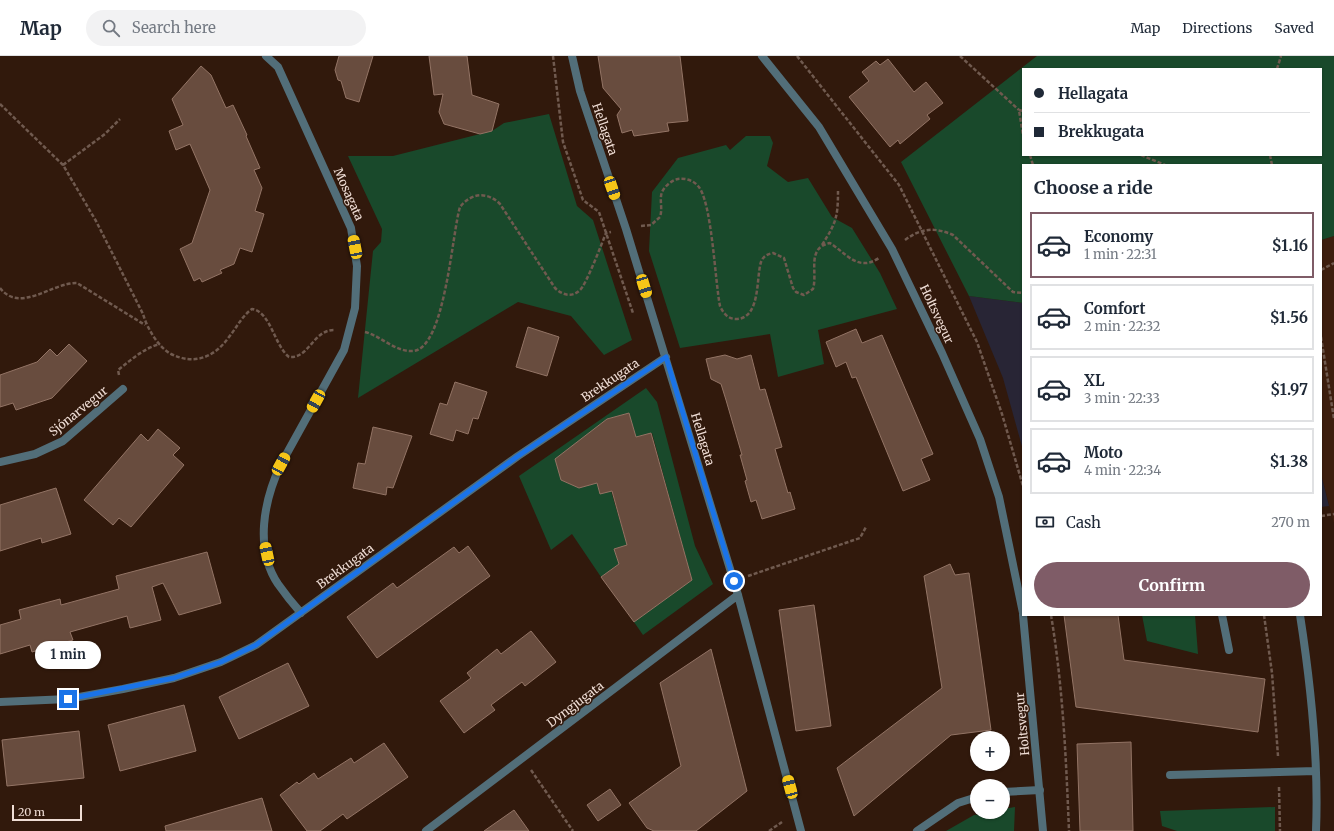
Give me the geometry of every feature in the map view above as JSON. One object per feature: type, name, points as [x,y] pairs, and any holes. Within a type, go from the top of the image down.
[{"type":"street","name":"Mosagata","points":[[266,56],[278,67],[351,228],[357,266],[357,286],[350,329],[344,350],[272,483],[266,503],[264,524],[265,544],[270,564],[278,583],[301,613]]},
{"type":"street","name":"Hellagata","points":[[572,56],[580,91],[626,229],[734,581],[801,831]]},
{"type":"street","name":"Holtsvegur","points":[[762,56],[819,127],[892,249],[942,353],[980,439],[999,497],[1022,609]]},
{"type":"street","name":"Brekkugata","points":[[0,702],[68,699],[174,678],[221,662],[256,645],[518,456],[666,357]]},
{"type":"street","name":"Sjónarvegur","points":[[0,462],[35,454],[63,441],[123,389]]},
{"type":"street","name":"Dyngjugata","points":[[426,831],[738,595]]},
{"type":"street","name":"Holtsvegur","points":[[1023,616],[1043,831]]},
{"type":"street","points":[[1222,616],[1229,650]]},
{"type":"street","points":[[1300,616],[1312,711],[1316,771],[1316,831]]},
{"type":"street","points":[[1170,775],[1316,771]]},
{"type":"street","points":[[1010,792],[1040,790]]},
{"type":"street","points":[[917,831],[958,803],[970,799]]},
{"type":"path","points":[[553,56],[564,142],[583,200],[599,212],[634,315]]},
{"type":"path","points":[[797,56],[899,185],[977,342],[1002,414],[1022,483]]},
{"type":"path","points":[[960,56],[1019,110],[1022,111]]},
{"type":"path","points":[[1277,68],[1280,56]]},
{"type":"path","points":[[0,104],[63,165],[96,221],[143,314],[146,325],[168,352],[190,361],[214,353],[228,339],[246,314],[252,309],[258,310],[266,318],[279,347],[289,357],[296,358],[301,355],[320,334],[330,330],[350,329],[369,333],[405,351],[415,351],[424,345],[432,334],[439,315],[460,207],[472,197],[488,195],[500,204],[555,288],[565,294],[576,293],[583,286],[606,233]]},
{"type":"path","points":[[1019,110],[1022,129]]},
{"type":"path","points":[[63,165],[105,134],[120,120]]},
{"type":"path","points":[[1143,156],[1163,164]]},
{"type":"path","points":[[606,233],[651,225],[657,221],[662,211],[661,198],[666,186],[678,179],[692,181],[702,192],[710,226],[720,306],[723,313],[729,317],[736,319],[743,318],[749,314],[755,299],[761,262],[764,258],[773,253],[784,258],[793,288],[796,292],[804,295],[813,289],[816,252],[834,226],[838,215],[838,190],[848,175]]},
{"type":"path","points":[[822,245],[830,243],[853,261],[862,263],[877,260],[913,234],[922,230],[943,230],[953,235],[1013,292],[1022,293]]},
{"type":"path","points":[[1322,269],[1334,263]]},
{"type":"path","points":[[0,288],[5,295],[14,298],[37,296],[68,282],[77,283],[146,325]]},
{"type":"path","points":[[1322,343],[1334,419]]},
{"type":"path","points":[[123,389],[118,370],[150,347],[160,344]]},
{"type":"path","points":[[1322,516],[1334,514]]},
{"type":"path","points":[[734,581],[860,538],[866,527]]},
{"type":"path","points":[[1051,616],[1059,664],[1064,721],[1069,831]]},
{"type":"path","points":[[1264,616],[1272,673],[1279,772],[1280,831]]},
{"type":"path","points":[[523,758],[573,831]]},
{"type":"path","points":[[769,831],[784,820],[786,826]]},
{"type":"shaded area","points":[[1334,236],[1334,523],[1322,478],[1322,240]]},
{"type":"shaded area","points":[[969,296],[1022,303],[1022,446],[1003,378]]},
{"type":"shaded area","points":[[1322,478],[1329,506],[1322,507]]},
{"type":"green space","points":[[1037,56],[1334,56],[1334,236],[1322,240],[1322,164],[1022,164],[1022,303],[969,296],[901,162]]},
{"type":"green space","points":[[549,114],[577,206],[593,220],[632,340],[604,355],[571,316],[518,302],[358,398],[373,251],[381,242],[382,229],[348,156],[393,156],[492,131],[504,123]]},
{"type":"green space","points":[[746,136],[770,136],[773,143],[767,166],[788,182],[808,178],[832,217],[852,228],[880,273],[897,309],[818,330],[824,364],[778,377],[770,334],[680,348],[649,251],[652,192],[678,158],[726,145],[730,150]]},
{"type":"green space","points":[[646,388],[657,402],[695,546],[713,584],[643,635],[634,622],[692,580],[652,433],[636,437],[629,413],[607,419],[561,480],[579,488],[597,483],[600,494],[611,491],[627,545],[614,549],[619,564],[601,577],[572,534],[551,550],[519,476]]},
{"type":"green space","points":[[1142,616],[1195,616],[1198,654],[1147,641]]},
{"type":"green space","points":[[1015,807],[1014,831],[946,831],[970,817],[970,819],[1010,819],[1010,808]]},
{"type":"green space","points":[[1275,807],[1275,831],[1177,831],[1162,826],[1160,811]]},
{"type":"building","points":[[339,56],[373,56],[359,102],[346,98],[341,81],[338,80],[335,70]]},
{"type":"building","points":[[429,56],[467,56],[472,95],[499,104],[492,131],[480,134],[444,124],[439,112],[443,94],[434,95]]},
{"type":"building","points":[[598,56],[680,56],[688,121],[667,123],[669,131],[634,136],[632,130],[622,133],[617,115],[621,109],[603,88]]},
{"type":"building","points":[[888,59],[914,92],[926,82],[943,103],[927,115],[930,119],[900,144],[898,140],[890,147],[849,97],[869,81],[862,72],[876,61],[880,65]]},
{"type":"building","points":[[201,66],[211,75],[226,108],[233,105],[247,135],[246,136],[260,168],[254,170],[262,188],[255,211],[264,214],[252,252],[240,248],[234,264],[220,270],[222,273],[202,282],[200,278],[194,281],[180,249],[192,243],[210,190],[190,144],[176,150],[169,131],[183,125],[172,99]]},
{"type":"building","points":[[528,327],[559,337],[547,376],[516,367]]},
{"type":"building","points":[[856,329],[862,343],[882,335],[933,454],[921,459],[930,480],[903,491],[856,377],[852,378],[846,362],[836,367],[826,342]]},
{"type":"building","points":[[69,344],[87,361],[52,398],[16,410],[13,403],[0,407],[0,375],[37,362],[50,349],[57,356]]},
{"type":"building","points":[[725,355],[737,359],[751,355],[760,390],[765,389],[782,447],[775,449],[788,493],[790,492],[795,509],[762,519],[756,500],[751,502],[740,455],[742,455],[721,384],[711,379],[706,359]]},
{"type":"building","points":[[455,382],[487,392],[478,419],[473,418],[468,434],[456,430],[453,441],[430,434],[440,403],[447,405]]},
{"type":"building","points":[[629,413],[636,437],[651,433],[692,580],[634,622],[601,577],[619,564],[614,549],[627,545],[612,491],[600,494],[597,483],[579,488],[561,480],[555,459],[607,419]]},
{"type":"building","points":[[373,427],[412,436],[393,488],[387,487],[386,495],[353,488],[358,463],[365,464]]},
{"type":"building","points":[[158,429],[180,448],[173,455],[184,465],[131,527],[119,518],[113,525],[84,500],[141,434],[148,441]]},
{"type":"building","points":[[56,488],[71,534],[42,543],[41,538],[0,551],[0,505]]},
{"type":"building","points":[[468,546],[490,576],[377,658],[347,617],[393,583],[397,588],[454,547],[459,553]]},
{"type":"building","points":[[207,552],[221,603],[179,615],[163,583],[152,587],[161,620],[130,628],[127,616],[70,632],[73,640],[32,652],[30,645],[0,654],[0,625],[21,619],[19,610],[60,599],[61,605],[119,589],[116,576]]},
{"type":"building","points":[[950,564],[955,575],[969,573],[991,730],[970,731],[970,733],[951,735],[854,816],[837,768],[942,688],[924,576]]},
{"type":"building","points":[[814,605],[831,726],[796,731],[779,610]]},
{"type":"building","points":[[1064,616],[1118,616],[1124,660],[1265,679],[1258,732],[1076,707]]},
{"type":"building","points":[[531,631],[556,662],[525,686],[522,682],[491,705],[495,710],[464,733],[440,701],[471,678],[467,673],[497,649],[501,654]]},
{"type":"building","points":[[711,649],[747,791],[696,831],[654,831],[647,828],[629,803],[681,766],[660,683]]},
{"type":"building","points":[[288,663],[309,706],[239,739],[219,697]]},
{"type":"building","points":[[184,705],[196,751],[120,771],[108,725]]},
{"type":"building","points":[[79,731],[84,778],[7,786],[2,740]]},
{"type":"building","points":[[1131,742],[1133,831],[1080,831],[1077,744]]},
{"type":"building","points":[[384,743],[408,777],[347,819],[343,814],[320,831],[307,831],[280,795],[297,782],[299,784],[314,773],[318,779],[351,758],[354,763]]},
{"type":"building","points":[[610,789],[621,805],[598,821],[587,805]]},
{"type":"building","points":[[262,798],[272,831],[166,831],[165,826]]},
{"type":"building","points":[[514,810],[529,831],[484,831]]},
{"type":"route","points":[[68,699],[174,678],[221,662],[256,645],[518,456],[666,357],[734,581]]}]
